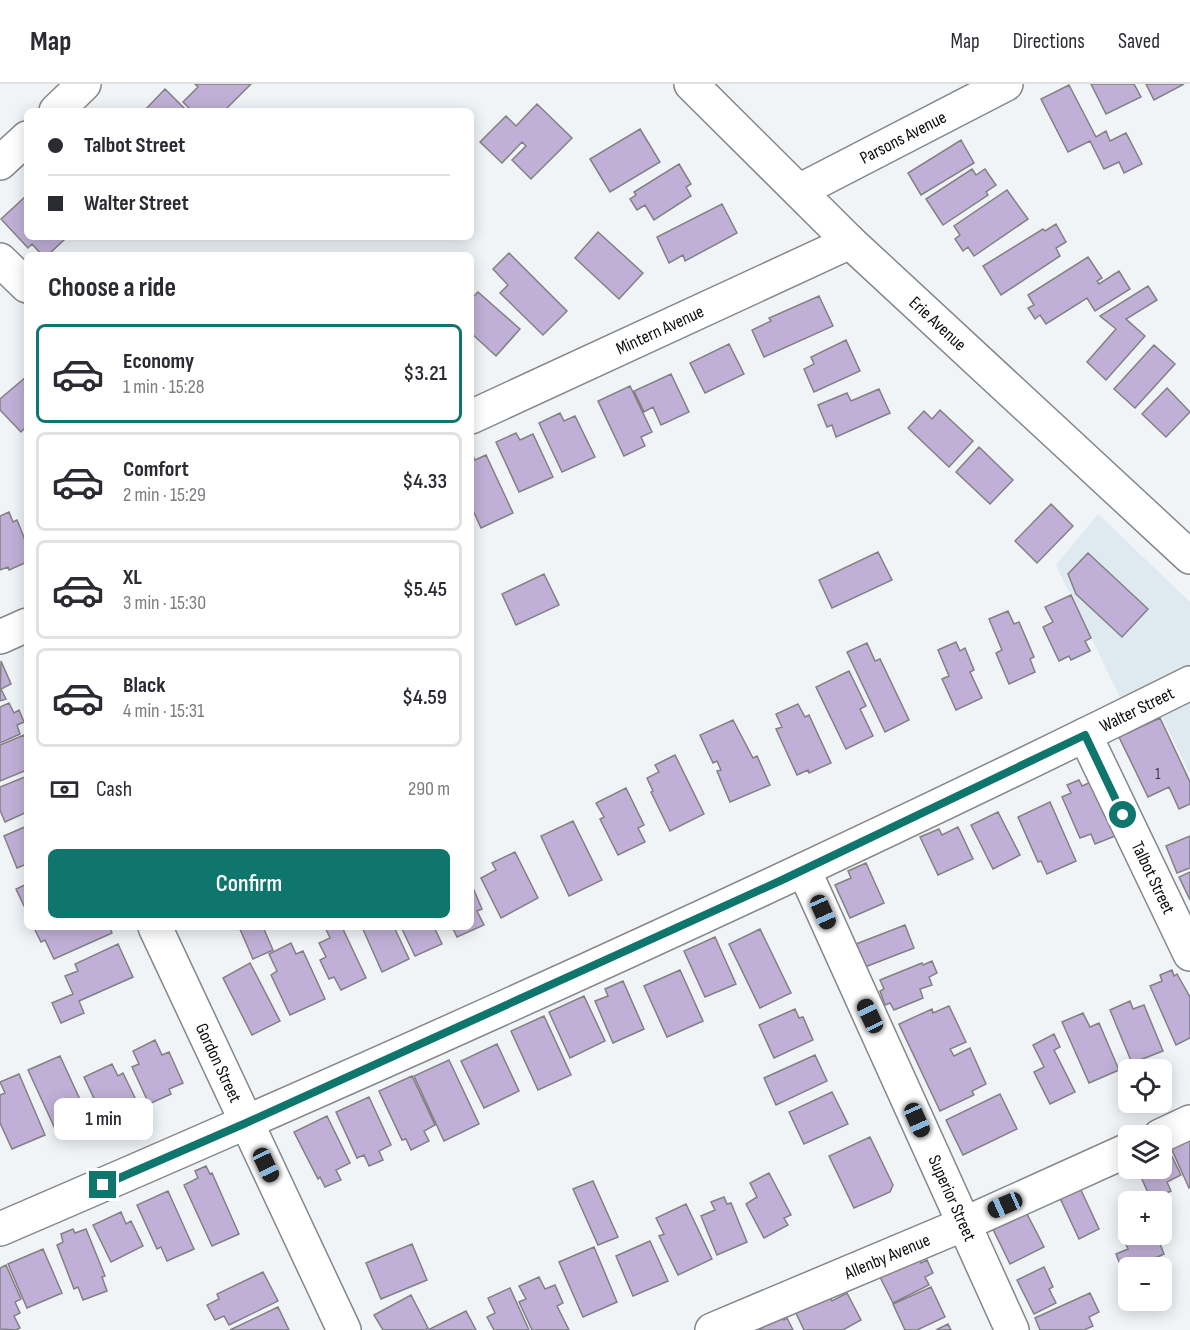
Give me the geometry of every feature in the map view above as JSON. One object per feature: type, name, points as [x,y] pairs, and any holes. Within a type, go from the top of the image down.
[{"type":"street","points":[[59,108],[84,84]]},
{"type":"street","name":"Erie Avenue","points":[[691,84],[850,242],[1190,557]]},
{"type":"street","name":"Parsons Avenue","points":[[800,191],[1006,84]]},
{"type":"street","points":[[0,163],[24,141]]},
{"type":"street","name":"Mintern Avenue","points":[[474,416],[850,242]]},
{"type":"street","points":[[0,260],[24,283]]},
{"type":"street","name":"Walter Street","points":[[0,1228],[246,1123],[804,870],[1190,683]]},
{"type":"street","name":"Talbot Street","points":[[1085,735],[1190,954]]},
{"type":"street","name":"Superior Street","points":[[804,870],[1012,1330]]},
{"type":"street","name":"Gordon Street","points":[[156,930],[344,1330]]},
{"type":"street","points":[[1172,1130],[1190,1122]]},
{"type":"street","name":"Allenby Avenue","points":[[712,1330],[964,1224],[1118,1155]]},
{"type":"shaded area","points":[[1098,514],[1190,602],[1190,774],[1161,715],[1134,726],[1056,565]]},
{"type":"building","points":[[195,84],[251,84],[227,108],[189,108],[183,102],[198,87]]},
{"type":"building","points":[[1091,84],[1134,84],[1141,97],[1106,114]]},
{"type":"building","points":[[1146,84],[1184,84],[1154,100]]},
{"type":"building","points":[[1069,85],[1096,137],[1106,131],[1110,141],[1126,133],[1142,164],[1124,173],[1119,162],[1104,169],[1090,141],[1068,152],[1041,99]]},
{"type":"building","points":[[165,89],[184,108],[147,108]]},
{"type":"building","points":[[537,104],[572,138],[531,179],[512,160],[526,146],[522,142],[502,163],[480,142],[506,116],[516,126]]},
{"type":"building","points":[[640,129],[660,162],[610,192],[590,159]]},
{"type":"building","points":[[961,140],[974,163],[921,195],[908,173]]},
{"type":"building","points":[[679,164],[691,184],[686,187],[691,196],[654,220],[645,205],[637,210],[630,199],[636,195],[634,192]]},
{"type":"building","points":[[972,169],[976,175],[985,169],[996,185],[986,192],[988,195],[943,225],[926,199]]},
{"type":"building","points":[[1007,190],[1028,219],[974,256],[968,247],[963,251],[955,239],[960,235],[954,226]]},
{"type":"building","points":[[24,198],[24,240],[64,240],[51,252],[39,252],[32,244],[28,248],[1,219]]},
{"type":"building","points":[[722,204],[737,233],[685,261],[683,255],[669,263],[657,237]]},
{"type":"building","points":[[1056,224],[1066,242],[1056,248],[1060,256],[1001,295],[983,266],[1043,229],[1045,231]]},
{"type":"building","points":[[598,232],[643,273],[619,299],[575,258]]},
{"type":"building","points":[[509,253],[567,311],[543,335],[500,293],[508,285],[493,269]]},
{"type":"building","points":[[1088,257],[1102,278],[1097,281],[1099,284],[1119,271],[1130,289],[1095,311],[1087,298],[1046,324],[1040,315],[1035,319],[1028,308],[1034,305],[1028,295]]},
{"type":"building","points":[[1148,286],[1157,300],[1126,319],[1145,336],[1106,380],[1087,362],[1116,329],[1100,316]]},
{"type":"building","points":[[478,292],[520,329],[496,356],[474,336],[474,296]]},
{"type":"building","points":[[819,296],[833,326],[764,357],[752,330],[771,321],[769,318]]},
{"type":"building","points":[[846,340],[860,371],[814,392],[804,369],[814,364],[811,357]]},
{"type":"building","points":[[729,344],[744,374],[705,393],[690,363]]},
{"type":"building","points":[[1154,345],[1175,364],[1135,408],[1114,389]]},
{"type":"building","points":[[671,374],[689,412],[661,425],[653,407],[644,412],[634,391]]},
{"type":"building","points":[[24,379],[24,429],[21,432],[0,410],[0,399]]},
{"type":"building","points":[[630,386],[652,432],[641,437],[645,446],[624,456],[598,401]]},
{"type":"building","points":[[1167,388],[1190,412],[1166,437],[1142,414]]},
{"type":"building","points":[[879,389],[890,413],[836,437],[832,425],[827,427],[818,405],[847,393],[851,401]]},
{"type":"building","points":[[940,410],[973,441],[949,467],[908,428],[924,411],[932,419]]},
{"type":"building","points":[[560,413],[564,421],[575,416],[595,457],[562,472],[539,423]]},
{"type":"building","points":[[516,433],[520,440],[533,434],[553,477],[519,492],[496,442]]},
{"type":"building","points":[[979,447],[1013,480],[990,504],[956,472]]},
{"type":"building","points":[[486,455],[513,513],[481,528],[474,513],[474,458],[475,460]]},
{"type":"building","points":[[1051,504],[1073,526],[1037,563],[1015,541]]},
{"type":"building","points":[[9,512],[13,522],[17,520],[24,538],[24,563],[9,570],[8,567],[0,570],[0,516]]},
{"type":"building","points":[[878,552],[892,580],[832,608],[819,580]]},
{"type":"building","points":[[1088,553],[1148,609],[1122,637],[1076,594],[1068,574]]},
{"type":"building","points":[[544,574],[559,605],[516,625],[502,594]]},
{"type":"building","points":[[1071,595],[1091,638],[1085,641],[1090,651],[1071,660],[1069,656],[1059,661],[1043,627],[1053,622],[1045,607]]},
{"type":"building","points":[[1008,611],[1014,624],[1019,622],[1034,657],[1030,659],[1035,672],[1009,684],[996,653],[1002,650],[989,619]]},
{"type":"building","points":[[956,642],[960,651],[965,648],[974,670],[970,672],[982,698],[956,710],[942,679],[949,676],[938,650]]},
{"type":"building","points":[[867,643],[875,661],[880,659],[909,720],[885,732],[847,652]]},
{"type":"building","points":[[1,661],[11,684],[1,689],[6,699],[0,701]]},
{"type":"building","points":[[849,671],[866,706],[860,709],[873,736],[846,749],[816,687]]},
{"type":"building","points":[[9,703],[14,713],[19,710],[24,722],[17,725],[20,734],[0,743],[0,707]]},
{"type":"building","points":[[798,704],[805,717],[809,715],[831,763],[809,773],[808,770],[797,775],[776,729],[782,727],[776,714]]},
{"type":"building","points":[[1160,718],[1190,782],[1190,804],[1179,809],[1169,787],[1148,797],[1119,737]]},
{"type":"building","points":[[733,720],[753,758],[757,756],[770,785],[730,802],[717,771],[721,770],[717,761],[713,763],[700,735]]},
{"type":"building","points":[[24,735],[24,771],[0,781],[0,745]]},
{"type":"building","points":[[675,755],[704,814],[670,831],[651,792],[653,791],[647,778],[659,772],[655,765]]},
{"type":"building","points":[[24,777],[24,813],[5,822],[0,810],[0,787]]},
{"type":"building","points":[[1079,780],[1082,786],[1091,782],[1115,836],[1095,844],[1091,834],[1080,838],[1062,797],[1071,793],[1067,785]]},
{"type":"building","points":[[626,788],[644,825],[638,828],[645,842],[618,855],[600,819],[604,817],[596,803]]},
{"type":"building","points":[[1050,802],[1076,861],[1047,874],[1041,861],[1038,862],[1018,817]]},
{"type":"building","points":[[998,812],[1020,855],[993,869],[971,825]]},
{"type":"building","points":[[573,821],[602,880],[569,896],[541,836]]},
{"type":"building","points":[[24,827],[24,865],[17,868],[4,836]]},
{"type":"building","points":[[958,827],[973,859],[938,875],[920,837],[939,829],[942,835]]},
{"type":"building","points":[[1190,836],[1190,868],[1177,873],[1166,846]]},
{"type":"building","points":[[515,852],[538,898],[501,918],[481,878],[496,870],[492,863]]},
{"type":"building","points":[[866,863],[884,903],[850,918],[835,885],[851,878],[848,871]]},
{"type":"building","points":[[1190,872],[1190,900],[1179,877]]},
{"type":"building","points":[[24,885],[24,906],[16,889]]},
{"type":"building","points":[[474,890],[482,909],[477,911],[484,925],[474,929]]},
{"type":"building","points":[[905,925],[914,948],[865,967],[856,944]]},
{"type":"building","points":[[760,929],[791,993],[760,1008],[729,944]]},
{"type":"building","points":[[35,930],[111,930],[112,933],[54,959],[45,940],[41,942]]},
{"type":"building","points":[[240,930],[264,930],[273,950],[253,959]]},
{"type":"building","points":[[326,930],[343,930],[366,978],[341,990],[334,977],[329,979],[320,960],[326,957],[319,943],[330,938]]},
{"type":"building","points":[[363,930],[395,930],[409,959],[382,972]]},
{"type":"building","points":[[402,930],[435,930],[442,944],[415,956]]},
{"type":"building","points":[[454,930],[473,930],[457,937]]},
{"type":"building","points":[[715,937],[736,984],[705,997],[684,951]]},
{"type":"building","points":[[291,943],[296,954],[303,951],[325,999],[290,1015],[271,975],[277,971],[269,954]]},
{"type":"building","points":[[118,944],[133,977],[79,1001],[84,1013],[61,1023],[52,1003],[73,994],[65,976],[78,971],[75,964]]},
{"type":"building","points":[[932,961],[937,973],[929,977],[932,985],[920,989],[923,998],[894,1010],[890,1003],[885,1005],[880,991],[884,989],[880,980]]},
{"type":"building","points":[[250,963],[280,1021],[252,1035],[223,978]]},
{"type":"building","points":[[680,970],[703,1021],[667,1037],[644,986]]},
{"type":"building","points":[[1172,970],[1174,976],[1177,974],[1190,997],[1190,1038],[1176,1045],[1150,986],[1162,981],[1160,975]]},
{"type":"building","points":[[623,981],[644,1029],[613,1043],[595,1001],[608,996],[605,989]]},
{"type":"building","points":[[584,996],[605,1041],[570,1058],[549,1012]]},
{"type":"building","points":[[1130,1001],[1133,1009],[1144,1005],[1163,1051],[1142,1059],[1130,1059],[1110,1010]]},
{"type":"building","points":[[949,1006],[966,1042],[950,1049],[954,1056],[970,1048],[986,1084],[972,1091],[974,1095],[940,1111],[899,1024],[932,1009],[933,1013]]},
{"type":"building","points":[[795,1009],[799,1018],[803,1017],[813,1040],[774,1058],[759,1025]]},
{"type":"building","points":[[1083,1013],[1090,1027],[1099,1023],[1118,1070],[1089,1083],[1062,1022]]},
{"type":"building","points":[[544,1016],[571,1075],[538,1090],[511,1031]]},
{"type":"building","points":[[1054,1034],[1060,1047],[1054,1050],[1075,1092],[1050,1104],[1034,1072],[1044,1067],[1033,1045]]},
{"type":"building","points":[[155,1040],[162,1055],[169,1052],[183,1083],[169,1089],[171,1094],[149,1104],[132,1067],[139,1064],[133,1051]]},
{"type":"building","points":[[497,1044],[519,1091],[484,1108],[461,1061]]},
{"type":"building","points":[[815,1055],[827,1081],[776,1105],[764,1078]]},
{"type":"building","points":[[60,1056],[82,1104],[76,1107],[83,1121],[57,1133],[28,1070]]},
{"type":"building","points":[[449,1060],[479,1124],[444,1141],[414,1076]]},
{"type":"building","points":[[112,1064],[118,1076],[123,1073],[137,1102],[123,1108],[125,1113],[105,1122],[84,1077]]},
{"type":"building","points":[[19,1074],[45,1135],[12,1149],[0,1123],[0,1095],[5,1093],[0,1082]]},
{"type":"building","points":[[412,1076],[435,1125],[424,1131],[429,1141],[411,1150],[406,1139],[402,1140],[379,1091]]},
{"type":"building","points":[[832,1092],[848,1124],[804,1144],[789,1112]]},
{"type":"building","points":[[1000,1094],[1017,1129],[963,1155],[946,1120]]},
{"type":"building","points":[[369,1097],[391,1145],[379,1151],[383,1160],[369,1166],[364,1155],[357,1158],[336,1112]]},
{"type":"building","points":[[327,1116],[350,1163],[336,1170],[341,1180],[325,1187],[320,1177],[318,1179],[294,1132]]},
{"type":"building","points":[[1190,1131],[1189,1188],[1172,1150],[1172,1139]]},
{"type":"building","points":[[870,1137],[893,1185],[890,1192],[854,1208],[829,1156]]},
{"type":"building","points":[[1172,1156],[1181,1175],[1167,1182],[1171,1191],[1147,1191],[1142,1179],[1172,1179]]},
{"type":"building","points":[[206,1166],[210,1174],[212,1173],[239,1234],[212,1246],[184,1185],[198,1178],[195,1171]]},
{"type":"building","points":[[769,1173],[791,1215],[784,1218],[788,1225],[764,1238],[746,1204],[757,1197],[750,1183]]},
{"type":"building","points":[[593,1181],[618,1237],[598,1245],[573,1189]]},
{"type":"building","points":[[1080,1188],[1099,1229],[1079,1239],[1060,1198]]},
{"type":"building","points":[[168,1191],[194,1249],[167,1261],[161,1247],[157,1249],[137,1205]]},
{"type":"building","points":[[724,1197],[727,1204],[731,1203],[747,1242],[717,1255],[701,1216],[715,1210],[711,1202]]},
{"type":"building","points":[[686,1204],[712,1259],[678,1275],[659,1236],[664,1234],[656,1218]]},
{"type":"building","points":[[121,1212],[126,1224],[131,1221],[143,1246],[111,1262],[93,1225]]},
{"type":"building","points":[[1010,1214],[1013,1220],[1027,1214],[1044,1247],[1010,1264],[990,1223]]},
{"type":"building","points":[[73,1229],[75,1233],[86,1229],[105,1276],[102,1277],[107,1291],[83,1300],[78,1287],[74,1289],[57,1245],[63,1242],[61,1234]]},
{"type":"building","points":[[650,1241],[668,1281],[633,1296],[616,1256]]},
{"type":"building","points":[[412,1244],[427,1280],[381,1299],[366,1263]]},
{"type":"building","points":[[1126,1245],[1160,1245],[1164,1254],[1157,1257],[1118,1257],[1118,1259],[1116,1254],[1128,1249]]},
{"type":"building","points":[[594,1247],[617,1302],[583,1317],[559,1262]]},
{"type":"building","points":[[43,1249],[62,1293],[27,1308],[8,1264]]},
{"type":"building","points":[[916,1254],[921,1263],[927,1260],[933,1273],[925,1277],[929,1285],[893,1303],[878,1273]]},
{"type":"building","points":[[6,1265],[21,1299],[15,1302],[20,1313],[14,1316],[20,1328],[16,1330],[0,1329],[0,1268]]},
{"type":"building","points":[[1044,1267],[1053,1287],[1049,1289],[1056,1303],[1034,1314],[1017,1280]]},
{"type":"building","points":[[263,1272],[278,1301],[229,1325],[224,1316],[215,1320],[207,1305],[219,1299],[217,1294]]},
{"type":"building","points":[[539,1277],[545,1289],[555,1285],[563,1303],[557,1306],[569,1330],[532,1330],[519,1302],[526,1299],[519,1286]]},
{"type":"building","points":[[931,1287],[945,1317],[917,1330],[905,1330],[893,1304]]},
{"type":"building","points":[[510,1288],[529,1330],[494,1330],[487,1317],[495,1313],[488,1298]]},
{"type":"building","points":[[847,1293],[861,1320],[843,1330],[804,1330],[795,1311],[829,1294],[832,1301]]},
{"type":"building","points":[[1090,1293],[1099,1312],[1089,1317],[1093,1326],[1084,1330],[1040,1330],[1035,1318]]},
{"type":"building","points":[[411,1295],[428,1328],[425,1330],[383,1330],[374,1315]]},
{"type":"building","points":[[278,1307],[289,1330],[230,1330]]},
{"type":"building","points":[[466,1311],[476,1330],[428,1330]]},
{"type":"building","points":[[780,1311],[784,1320],[787,1318],[793,1330],[759,1330],[762,1328],[759,1322]]},
{"type":"building","points":[[948,1324],[951,1330],[936,1330]]},
{"type":"route","points":[[103,1185],[246,1123],[782,880],[1085,735],[1123,815]]}]
